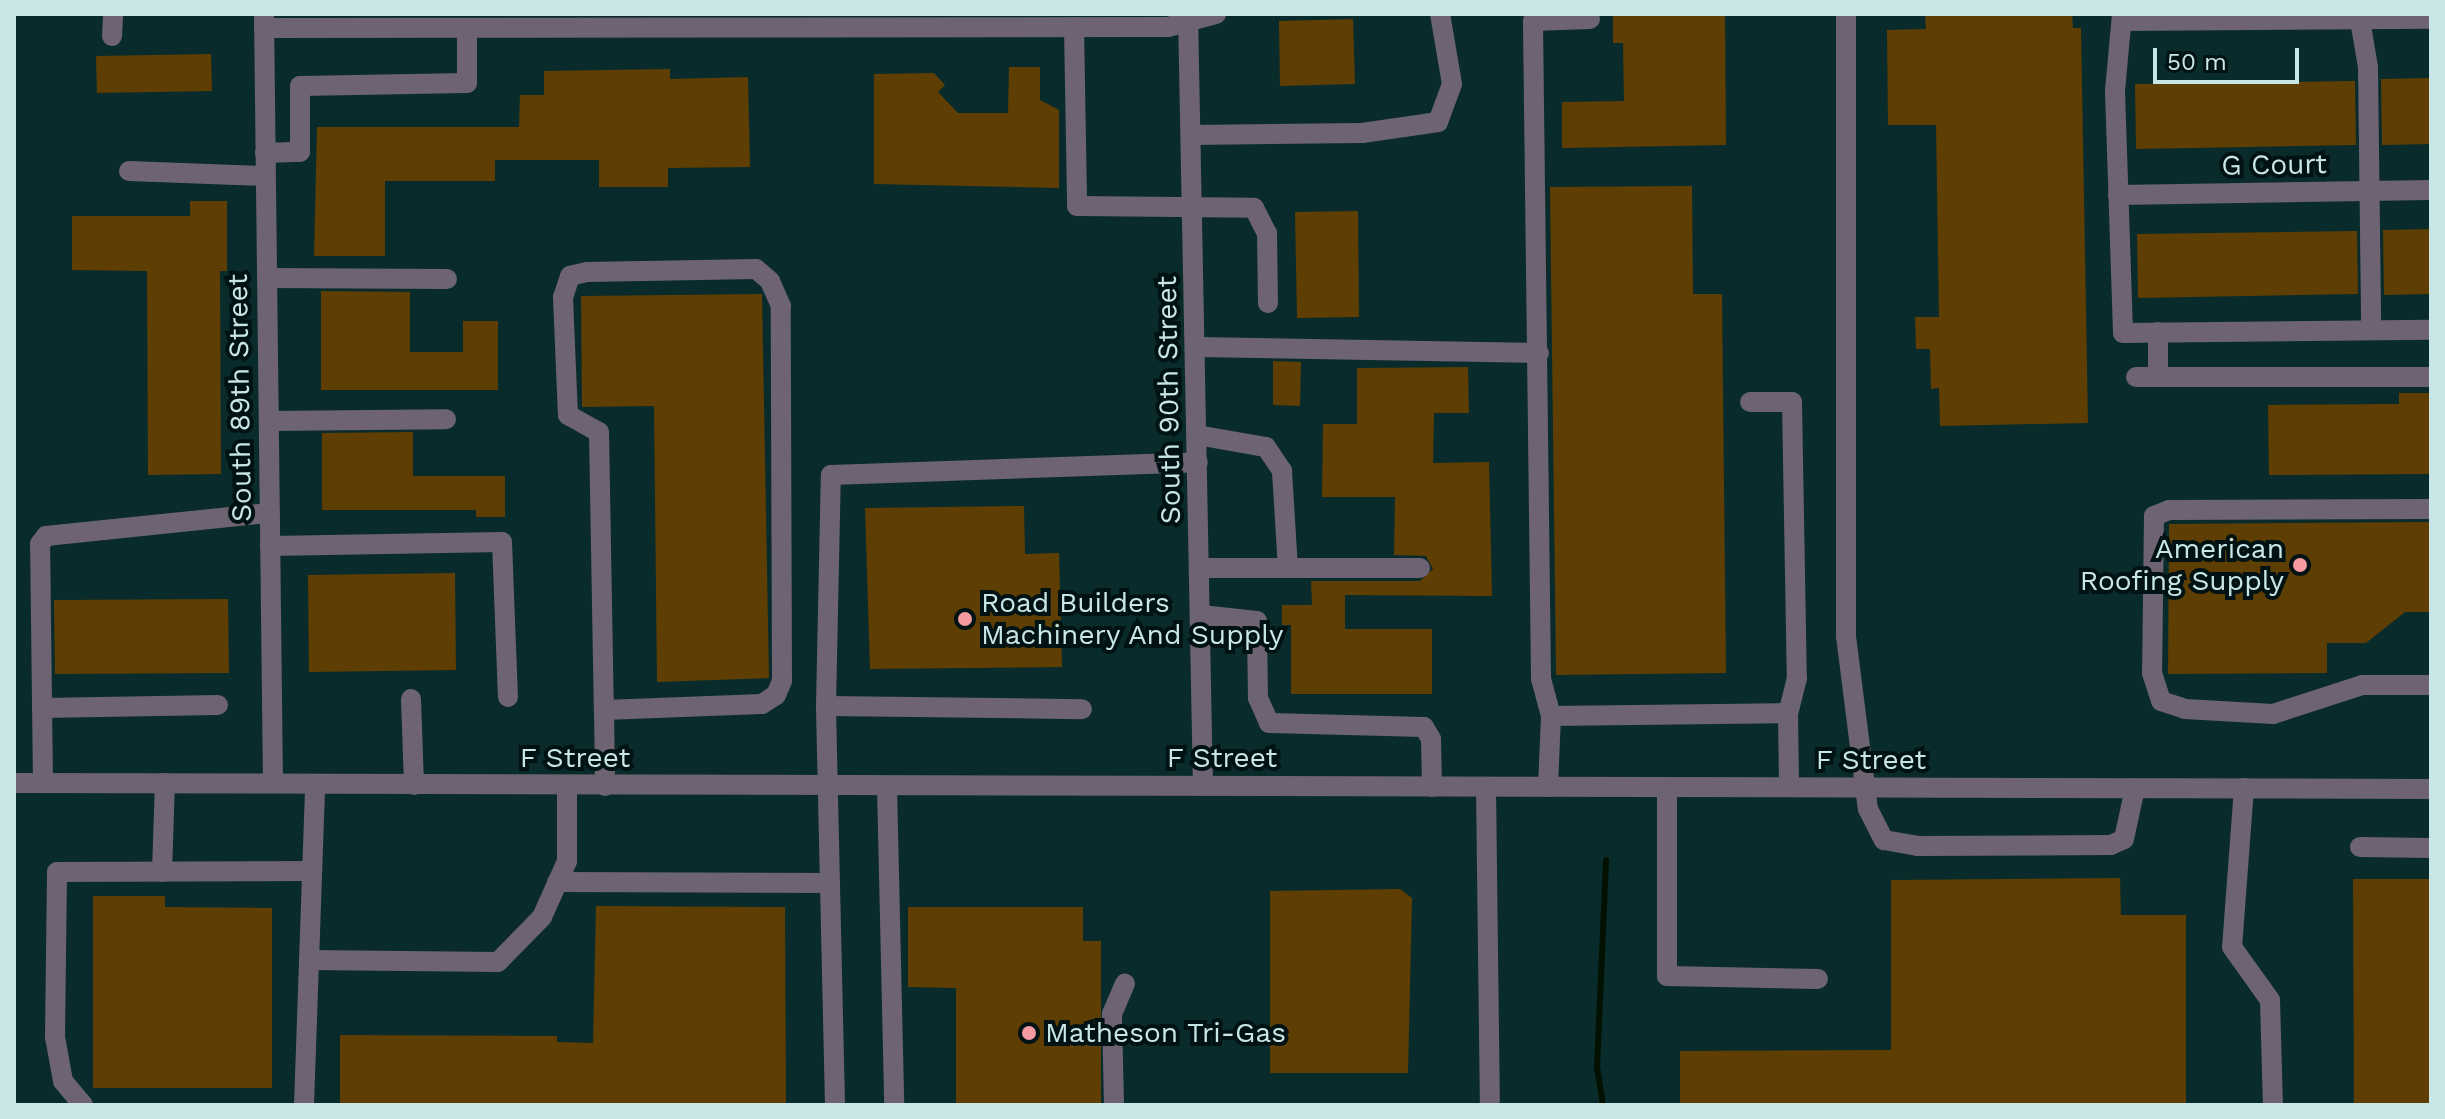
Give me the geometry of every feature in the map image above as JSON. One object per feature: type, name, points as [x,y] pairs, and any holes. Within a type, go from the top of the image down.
[{"type":"street","points":[[112,36],[113,14]]},
{"type":"street","points":[[264,21],[467,28],[1011,20],[1074,27],[1188,19],[1216,14]]},
{"type":"street","points":[[1191,135],[1376,133],[1438,122],[1452,84],[1440,14]]},
{"type":"street","points":[[1846,14],[1846,636],[1863,788],[1884,840],[2006,847],[2111,845],[2124,839],[2135,788]]},
{"type":"street","points":[[2359,17],[2368,67],[2371,330]]},
{"type":"street","points":[[1548,787],[1551,716],[1541,678],[1539,353],[1532,18],[1590,19]]},
{"type":"street","points":[[2431,19],[2122,18],[2115,91],[2123,333],[2431,330]]},
{"type":"street","name":"South 90th Street","points":[[1188,19],[1203,786]]},
{"type":"street","name":"South 89th Street","points":[[264,21],[273,782]]},
{"type":"street","points":[[1074,27],[1077,206],[1254,208],[1267,233],[1268,303]]},
{"type":"street","points":[[265,153],[300,152],[300,86],[467,83],[467,28]]},
{"type":"street","points":[[129,171],[265,176]]},
{"type":"street","name":"G Court","points":[[2118,195],[2431,190]]},
{"type":"street","points":[[604,710],[762,704],[776,695],[782,681],[781,306],[770,281],[756,269],[570,276],[563,297],[568,415],[599,432],[605,786]]},
{"type":"street","points":[[267,278],[447,279]]},
{"type":"street","points":[[2158,332],[2158,377]]},
{"type":"street","points":[[1196,347],[1539,353]]},
{"type":"street","points":[[2136,377],[2431,377]]},
{"type":"street","points":[[1750,402],[1792,402],[1797,678],[1788,713],[1789,787]]},
{"type":"street","points":[[269,421],[446,419]]},
{"type":"street","points":[[1197,435],[1266,447],[1282,471],[1288,568]]},
{"type":"street","points":[[835,1105],[826,706],[831,475],[1198,462]]},
{"type":"street","points":[[2431,509],[2169,510],[2154,516],[2152,673],[2161,701],[2185,709],[2273,714],[2362,685],[2431,685]]},
{"type":"street","points":[[43,783],[40,544],[46,536],[270,513]]},
{"type":"street","points":[[270,546],[502,542],[508,697]]},
{"type":"street","points":[[1200,568],[1420,568]]},
{"type":"street","points":[[1201,615],[1257,621],[1258,698],[1269,723],[1424,727],[1431,739],[1432,787]]},
{"type":"street","points":[[411,699],[414,785]]},
{"type":"street","points":[[42,708],[218,705]]},
{"type":"street","points":[[826,706],[1082,709]]},
{"type":"street","points":[[1551,716],[1788,713]]},
{"type":"street","name":"F Street","points":[[14,783],[2431,789]]},
{"type":"street","points":[[162,872],[165,783]]},
{"type":"street","points":[[304,1105],[315,784]]},
{"type":"street","points":[[309,960],[498,962],[542,917],[567,861],[567,786]]},
{"type":"street","points":[[887,786],[894,1105]]},
{"type":"street","points":[[1486,787],[1490,1105]]},
{"type":"street","points":[[1667,787],[1667,976],[1818,979]]},
{"type":"street","points":[[2244,788],[2232,947],[2270,1000],[2273,1105]]},
{"type":"street","points":[[2360,847],[2431,848]]},
{"type":"street","points":[[83,1105],[63,1081],[55,1037],[57,872],[312,871]]},
{"type":"street","points":[[557,882],[830,883]]},
{"type":"street","points":[[1114,1105],[1112,1014],[1125,984]]},
{"type":"building","points":[[1613,14],[1725,14],[1726,145],[1562,148],[1562,102],[1624,101],[1623,43],[1613,43]]},
{"type":"building","points":[[1925,14],[2072,14],[2073,28],[2081,28],[2088,423],[1940,426],[1939,388],[1931,389],[1930,349],[1916,349],[1915,317],[1939,317],[1936,125],[1888,125],[1887,30],[1926,29]]},
{"type":"building","points":[[1353,19],[1355,84],[1280,86],[1279,21]]},
{"type":"building","points":[[211,54],[212,91],[97,93],[96,56]]},
{"type":"building","points":[[1009,67],[1040,67],[1040,100],[1059,110],[1059,188],[874,184],[874,74],[934,73],[945,85],[938,92],[958,113],[1008,113]]},
{"type":"building","points":[[670,69],[670,79],[748,77],[750,167],[668,168],[668,187],[599,187],[599,160],[495,160],[495,181],[385,181],[385,256],[314,256],[317,127],[519,127],[520,95],[544,95],[544,71]]},
{"type":"building","points":[[2431,78],[2431,144],[2382,145],[2381,79]]},
{"type":"building","points":[[2355,81],[2356,145],[2136,149],[2135,84]]},
{"type":"building","points":[[1692,186],[1693,294],[1722,294],[1726,673],[1556,675],[1550,187]]},
{"type":"building","points":[[190,201],[227,201],[227,271],[220,271],[221,474],[148,475],[147,271],[72,270],[72,216],[190,216]]},
{"type":"building","points":[[1358,211],[1359,317],[1297,318],[1295,212]]},
{"type":"building","points":[[2431,229],[2431,294],[2384,295],[2383,230]]},
{"type":"building","points":[[2357,231],[2358,294],[2138,298],[2137,234]]},
{"type":"building","points":[[321,291],[410,292],[410,352],[463,352],[463,321],[498,321],[498,390],[321,390]]},
{"type":"building","points":[[762,294],[769,678],[657,682],[654,406],[582,407],[581,296]]},
{"type":"building","points":[[1273,361],[1301,362],[1300,406],[1273,405]]},
{"type":"building","points":[[1468,367],[1469,413],[1434,413],[1433,463],[1489,462],[1492,596],[1345,595],[1345,629],[1432,629],[1432,694],[1291,694],[1291,625],[1282,625],[1282,605],[1312,605],[1311,581],[1420,581],[1433,569],[1426,556],[1394,555],[1395,497],[1322,497],[1323,424],[1357,424],[1357,368]]},
{"type":"building","points":[[2399,393],[2431,393],[2431,474],[2269,475],[2268,405],[2399,404]]},
{"type":"building","points":[[413,432],[413,476],[505,476],[505,517],[476,517],[476,510],[322,510],[322,433]]},
{"type":"building","name":"Road Builders Machinery And Supply","points":[[1024,506],[1025,554],[1059,553],[1062,667],[870,669],[865,508]]},
{"type":"building","name":"American Roofing Supply","points":[[2431,522],[2431,612],[2405,612],[2366,643],[2327,643],[2327,673],[2168,674],[2169,524]]},
{"type":"building","points":[[455,573],[456,670],[309,672],[308,575]]},
{"type":"building","points":[[228,599],[229,673],[55,674],[54,600]]},
{"type":"building","points":[[2120,878],[2121,915],[2186,915],[2186,1105],[1680,1105],[1680,1051],[1891,1050],[1891,880]]},
{"type":"building","points":[[2353,879],[2431,879],[2431,1105],[2354,1105]]},
{"type":"building","points":[[1400,889],[1412,898],[1408,1073],[1270,1073],[1270,891]]},
{"type":"building","points":[[93,896],[165,896],[165,907],[272,908],[272,1088],[93,1088]]},
{"type":"building","points":[[596,906],[785,907],[786,1105],[340,1105],[340,1035],[557,1036],[557,1042],[593,1043]]},
{"type":"building","name":"Matheson Tri-Gas","points":[[908,907],[1083,907],[1083,941],[1101,941],[1101,1105],[956,1105],[956,988],[908,987]]},
{"type":"waterway","points":[[1603,1105],[1597,1068],[1606,860]]},
{"type":"place","name":"American Roofing Supply","points":[[2300,565]]},
{"type":"place","name":"Road Builders Machinery And Supply","points":[[965,619]]},
{"type":"place","name":"Matheson Tri-Gas","points":[[1029,1033]]}]
